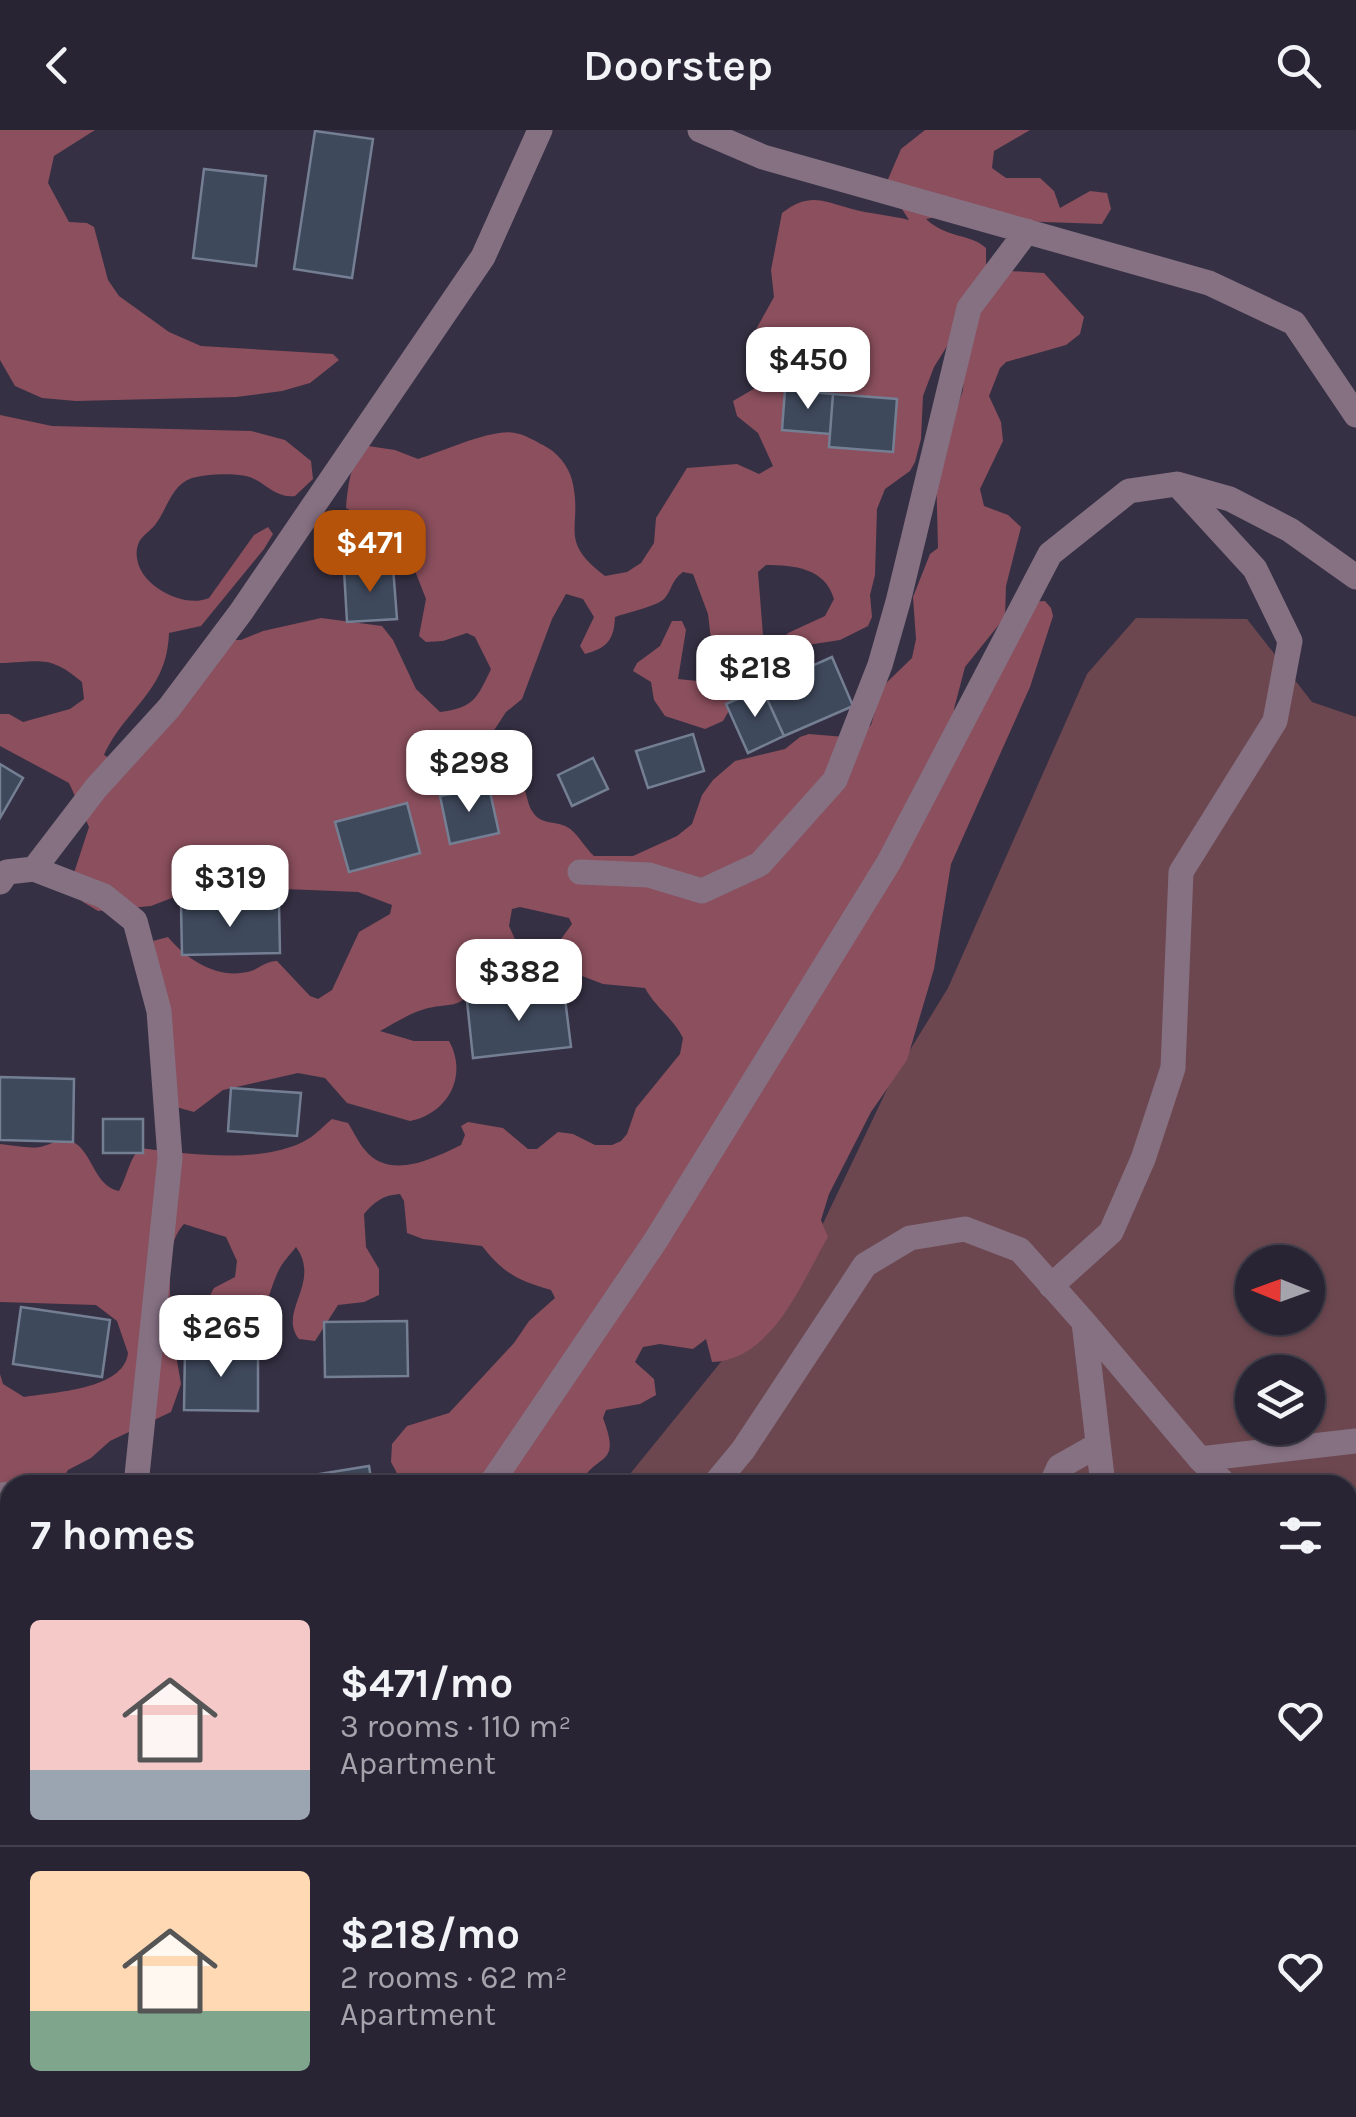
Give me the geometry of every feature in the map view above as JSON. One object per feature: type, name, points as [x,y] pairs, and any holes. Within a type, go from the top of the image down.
[{"type":"street","points":[[34,868],[96,788],[169,708],[241,612],[483,257],[540,130]]},
{"type":"street","points":[[700,130],[763,157],[1209,283],[1294,323],[1356,415]]},
{"type":"street","points":[[580,872],[648,876],[702,891],[760,864],[834,780],[880,664],[898,602],[970,308],[1027,231]]},
{"type":"street","points":[[497,1475],[656,1240],[889,862],[1050,554],[1129,491],[1177,484],[1230,500],[1290,530],[1356,577]]},
{"type":"street","points":[[1052,1286],[1111,1232],[1143,1159],[1173,1068],[1181,872],[1275,721],[1290,641],[1255,569],[1177,484]]},
{"type":"street","points":[[0,882],[7,872],[34,868],[104,896],[136,921],[159,1011],[170,1158],[137,1475]]},
{"type":"street","points":[[722,1475],[743,1450],[865,1266],[910,1238],[965,1229],[1020,1250],[1216,1475]]},
{"type":"street","points":[[1084,1322],[1102,1475]]},
{"type":"street","points":[[1200,1459],[1356,1442]]},
{"type":"street","points":[[1055,1475],[1059,1466],[1098,1445]]},
{"type":"shaded area","points":[[0,130],[95,130],[54,156],[48,183],[69,222],[94,227],[108,280],[119,296],[169,332],[201,346],[333,354],[339,360],[310,383],[236,397],[76,401],[42,398],[15,386],[0,360]]},
{"type":"shaded area","points":[[925,130],[1030,130],[994,151],[992,168],[1006,178],[1040,178],[1054,191],[1060,208],[1090,191],[1107,193],[1111,209],[1102,224],[990,220],[950,214],[926,219],[986,248],[986,265],[993,270],[1044,273],[1084,317],[1080,334],[1066,345],[1006,362],[989,396],[1001,422],[1003,441],[980,489],[984,506],[1008,515],[1021,527],[1006,586],[1005,617],[965,667],[954,709],[956,727],[1029,602],[1045,601],[1053,616],[1030,687],[951,864],[934,969],[907,1060],[871,1112],[829,1194],[821,1220],[828,1237],[783,1315],[752,1348],[733,1358],[712,1362],[706,1339],[693,1349],[660,1344],[643,1347],[635,1362],[654,1379],[656,1395],[640,1404],[606,1410],[603,1418],[609,1452],[585,1475],[398,1475],[391,1462],[392,1444],[407,1426],[449,1413],[514,1343],[529,1321],[555,1298],[551,1290],[512,1275],[482,1246],[423,1239],[407,1233],[400,1194],[379,1200],[364,1214],[366,1247],[379,1269],[379,1295],[364,1302],[338,1305],[315,1341],[299,1339],[293,1318],[304,1273],[296,1247],[281,1266],[259,1319],[229,1342],[207,1325],[202,1310],[214,1288],[235,1277],[237,1261],[226,1237],[184,1224],[171,1252],[170,1308],[154,1312],[153,1323],[177,1327],[184,1339],[176,1355],[181,1384],[171,1412],[110,1441],[65,1475],[0,1475],[0,1374],[3,1384],[24,1397],[69,1391],[114,1375],[124,1365],[128,1353],[117,1321],[96,1305],[0,1302],[0,1144],[35,1147],[71,1141],[84,1152],[104,1182],[119,1191],[140,1148],[226,1156],[270,1152],[308,1139],[332,1119],[348,1123],[363,1147],[387,1164],[412,1164],[461,1145],[465,1135],[461,1126],[468,1122],[503,1128],[528,1149],[537,1149],[558,1132],[573,1134],[595,1145],[612,1145],[627,1134],[636,1108],[680,1054],[683,1038],[645,988],[603,984],[556,966],[553,950],[572,924],[569,918],[520,907],[512,909],[509,926],[523,957],[502,976],[484,977],[460,1002],[416,1012],[380,1031],[414,1041],[449,1041],[455,1079],[444,1101],[424,1117],[410,1121],[347,1103],[325,1078],[298,1073],[223,1090],[194,1112],[176,1107],[163,985],[153,941],[168,937],[193,960],[225,973],[247,972],[277,961],[310,996],[318,999],[332,990],[359,932],[390,914],[392,905],[358,892],[261,888],[177,896],[151,906],[98,911],[83,902],[71,882],[89,827],[69,783],[0,746],[0,714],[23,722],[70,709],[84,699],[82,682],[52,663],[0,663],[0,415],[52,426],[251,431],[285,440],[311,461],[313,479],[295,496],[281,495],[258,481],[234,474],[185,481],[140,540],[137,558],[146,578],[176,598],[199,601],[209,598],[254,535],[268,527],[273,534],[201,626],[169,633],[167,653],[154,685],[104,755],[111,759],[232,640],[321,618],[382,626],[393,640],[416,689],[440,712],[460,708],[477,695],[491,669],[475,637],[467,633],[443,641],[426,642],[419,636],[426,599],[408,553],[396,536],[346,508],[357,458],[368,446],[418,459],[494,434],[526,436],[553,451],[568,469],[575,496],[576,542],[581,552],[605,576],[627,572],[641,563],[654,543],[656,518],[687,468],[737,464],[759,474],[773,466],[758,433],[737,416],[733,401],[762,384],[769,361],[754,333],[774,297],[771,270],[782,213],[801,202],[816,200],[909,220],[886,184],[901,149]],"holes":[[[949,343],[965,351],[963,390],[936,469],[938,548],[930,554],[913,597],[916,639],[912,658],[882,687],[871,725],[857,738],[809,734],[785,749],[735,761],[702,795],[692,824],[677,836],[633,856],[594,856],[571,829],[536,816],[522,784],[514,776],[500,774],[460,780],[439,774],[436,765],[440,750],[480,744],[522,699],[552,619],[566,594],[583,599],[594,617],[580,646],[585,654],[608,642],[615,617],[660,602],[679,575],[693,574],[708,614],[715,673],[707,682],[678,679],[686,630],[682,621],[672,621],[660,646],[637,663],[633,671],[651,682],[654,700],[665,716],[705,729],[723,721],[738,695],[762,675],[766,666],[769,655],[763,635],[758,572],[766,565],[807,570],[824,581],[834,599],[825,616],[788,633],[782,640],[788,648],[840,640],[868,626],[872,617],[870,595],[875,575],[877,509],[885,489],[910,471],[915,462],[921,439],[923,396]]]},
{"type":"shaded area","points":[[1136,618],[1247,619],[1312,702],[1356,717],[1356,1475],[629,1475],[808,1255],[891,1081],[948,988],[1087,674]]},
{"type":"building","points":[[315,131],[373,139],[352,278],[294,269]]},
{"type":"building","points":[[204,169],[266,176],[256,266],[193,258]]},
{"type":"building","points":[[785,390],[833,394],[830,434],[782,430]]},
{"type":"building","points":[[833,394],[897,399],[893,452],[829,447]]},
{"type":"building","points":[[393,567],[397,619],[347,622],[344,570]]},
{"type":"building","points":[[832,657],[853,706],[784,736],[762,688]]},
{"type":"building","points":[[762,688],[784,736],[748,753],[726,704]]},
{"type":"building","points":[[693,734],[704,771],[648,788],[636,751]]},
{"type":"building","points":[[593,758],[608,789],[572,806],[558,775]]},
{"type":"building","points":[[0,764],[23,778],[0,818]]},
{"type":"building","points":[[489,787],[499,833],[450,844],[440,796]]},
{"type":"building","points":[[407,803],[420,853],[349,872],[335,822]]},
{"type":"building","points":[[279,904],[280,953],[182,955],[181,906]]},
{"type":"building","points":[[564,990],[571,1047],[473,1058],[467,1001]]},
{"type":"building","points":[[0,1077],[74,1079],[73,1142],[0,1140]]},
{"type":"building","points":[[231,1088],[301,1093],[297,1136],[228,1131]]},
{"type":"building","points":[[103,1119],[143,1119],[143,1153],[103,1153]]},
{"type":"building","points":[[21,1307],[110,1320],[102,1377],[13,1364]]},
{"type":"building","points":[[407,1321],[408,1376],[325,1377],[324,1322]]},
{"type":"building","points":[[185,1349],[258,1350],[258,1411],[184,1410]]},
{"type":"building","points":[[369,1466],[370,1475],[313,1475]]}]
